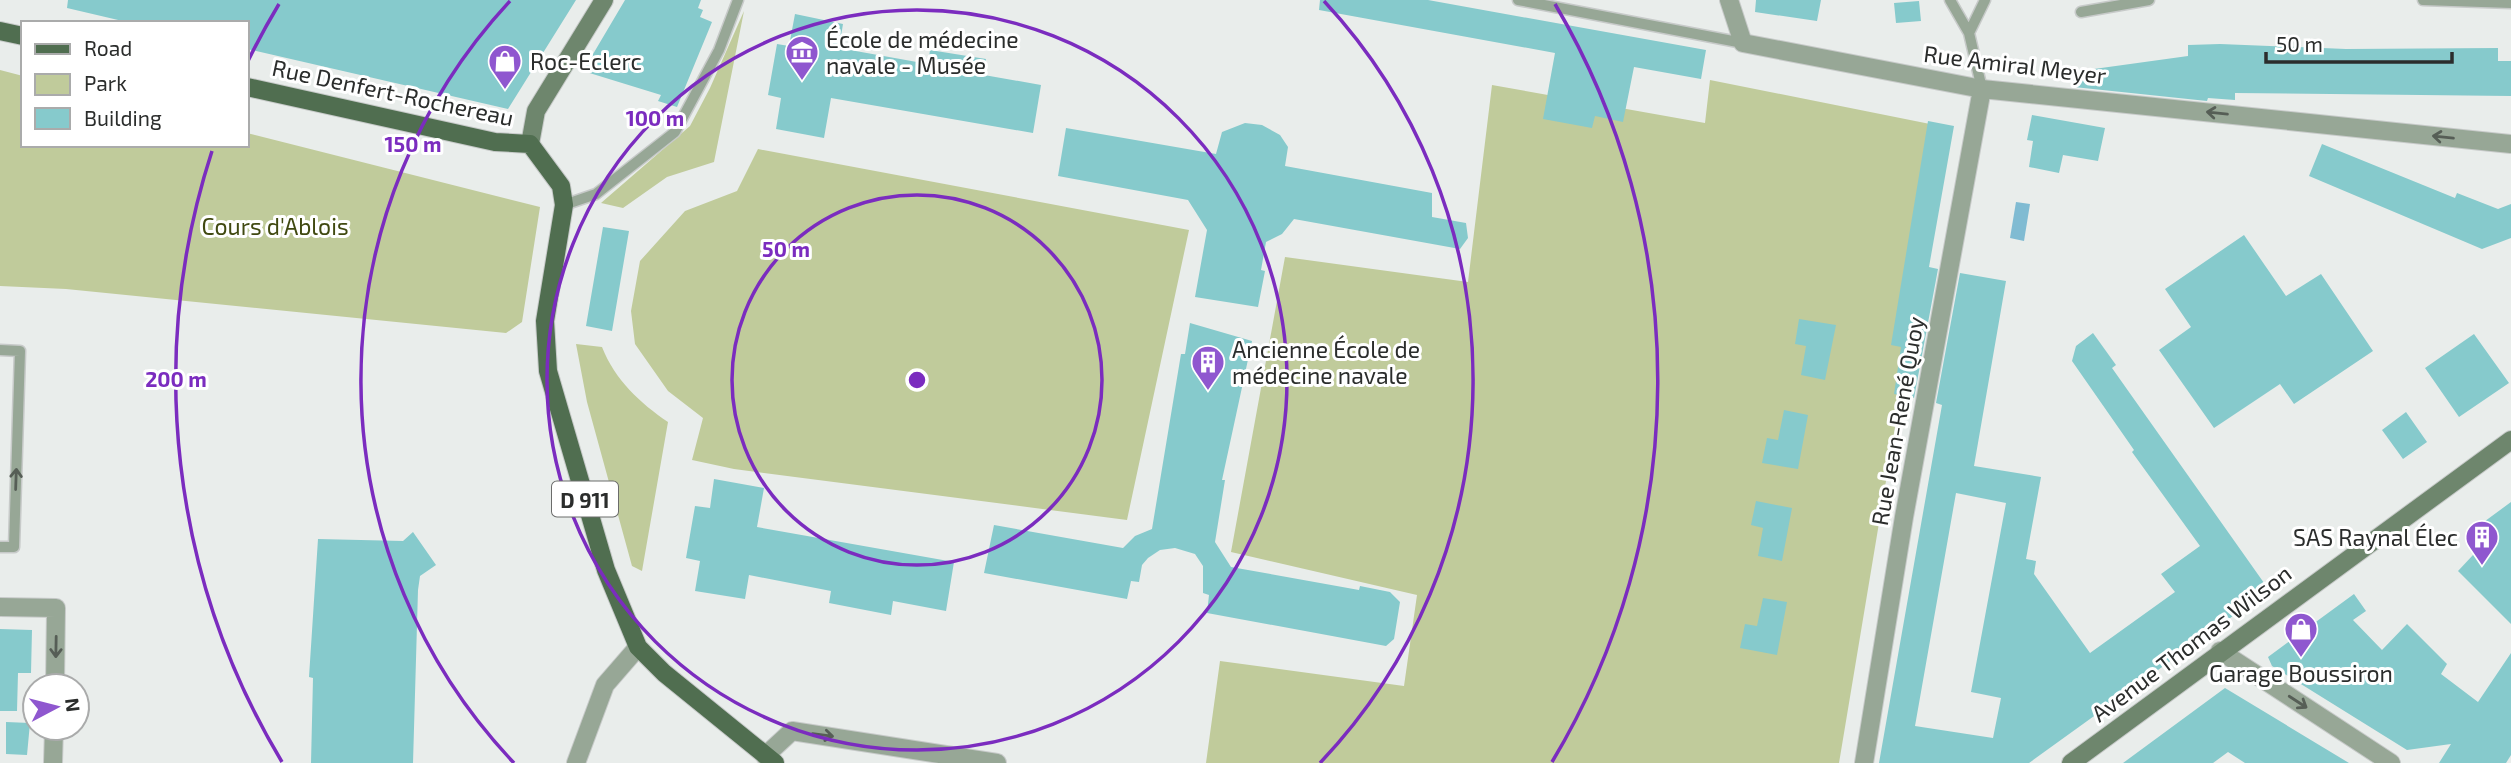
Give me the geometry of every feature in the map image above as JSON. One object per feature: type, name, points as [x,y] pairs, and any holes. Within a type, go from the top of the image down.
[{"type":"main road","points":[[0,31],[21,36]]},
{"type":"main road","name":"Rue Denfert-Rochereau","points":[[248,87],[495,142],[530,145]]},
{"type":"main road","points":[[530,145],[561,186],[564,205]]},
{"type":"main road","name":"D 911","points":[[564,205],[545,321],[548,371],[606,569],[638,647],[664,674],[770,760]]},
{"type":"street","points":[[530,145],[536,111],[604,0]]},
{"type":"street","points":[[1729,0],[1743,43]]},
{"type":"street","name":"Rue Amiral Meyer","points":[[1743,43],[1982,89],[2511,144]]},
{"type":"street","name":"Rue Jean-René Quoy","points":[[1864,763],[1904,517],[1982,89]]},
{"type":"street","name":"Avenue Thomas Wilson","points":[[2071,763],[2220,651],[2511,440]]},
{"type":"street","points":[[0,607],[56,608],[55,672]]},
{"type":"street","points":[[576,763],[605,685],[638,647]]},
{"type":"street","points":[[2220,651],[2391,763]]},
{"type":"street","points":[[770,760],[792,731],[997,763]]},
{"type":"street","points":[[53,763],[54,742]]},
{"type":"lane","points":[[564,205],[596,194],[675,132],[719,50],[738,0]]},
{"type":"lane","name":"Rue Amiral Meyer","points":[[1518,0],[1743,43]]},
{"type":"lane","points":[[1950,0],[1969,33],[1982,89]]},
{"type":"lane","points":[[1969,33],[1985,0]]},
{"type":"lane","points":[[2081,12],[2149,0]]},
{"type":"lane","points":[[2423,0],[2511,3]]},
{"type":"lane","points":[[0,350],[20,351],[14,547],[0,547]]},
{"type":"green space","points":[[744,11],[714,162],[667,177],[623,208],[601,203],[690,126]]},
{"type":"green space","name":"Cours d'Ablois","points":[[0,70],[21,75],[21,147],[248,147],[248,133],[540,207],[522,322],[506,333],[66,289],[0,286]]},
{"type":"green space","points":[[1710,80],[1945,127],[1839,763],[1206,763],[1220,661],[1404,686],[1417,595],[1231,552],[1285,257],[1468,282],[1492,85],[1705,123]]},
{"type":"green space","points":[[758,149],[1189,230],[1127,520],[734,469],[692,460],[703,418],[668,391],[635,344],[631,311],[640,261],[685,211],[737,191]]},
{"type":"green space","points":[[576,344],[602,347],[607,359],[629,390],[668,422],[642,571],[632,566],[587,402]]},
{"type":"water","points":[[2016,202],[2030,204],[2024,241],[2010,238]]},
{"type":"building","points":[[68,0],[576,0],[508,109],[248,49],[248,21],[122,21],[67,8]]},
{"type":"building","points":[[625,0],[701,0],[698,8],[703,10],[700,17],[712,22],[677,107],[658,101],[661,95],[583,71]]},
{"type":"building","points":[[1320,0],[1428,0],[1706,50],[1701,79],[1634,67],[1623,122],[1595,116],[1592,128],[1543,119],[1555,53],[1319,10]]},
{"type":"building","points":[[1756,0],[1821,0],[1817,21],[1755,12]]},
{"type":"building","points":[[1919,1],[1921,21],[1896,23],[1894,3]]},
{"type":"building","points":[[795,14],[843,24],[839,48],[928,64],[930,50],[986,59],[984,75],[1041,85],[1033,133],[831,98],[824,138],[776,129],[781,98],[768,95],[777,44],[789,46]]},
{"type":"building","points":[[2188,45],[2346,49],[2498,48],[2498,61],[2511,61],[2511,96],[2235,93],[2235,100],[2208,98],[2207,101],[2074,87],[2065,73],[2188,56]]},
{"type":"building","points":[[2032,115],[2105,128],[2098,161],[2063,155],[2059,173],[2029,167],[2033,141],[2027,140]]},
{"type":"building","points":[[1928,121],[1954,126],[1929,267],[1938,269],[1914,398],[1894,394],[1901,347],[1891,345]]},
{"type":"building","points":[[1245,123],[1262,125],[1280,135],[1288,147],[1285,166],[1432,193],[1432,217],[1466,223],[1468,238],[1460,249],[1294,219],[1282,234],[1266,242],[1261,270],[1265,271],[1258,307],[1195,297],[1207,230],[1188,200],[1058,176],[1066,128],[1216,154],[1222,132]]},
{"type":"building","points":[[2322,144],[2455,198],[2457,193],[2498,209],[2511,204],[2511,238],[2482,249],[2309,176]]},
{"type":"building","points":[[603,227],[629,231],[612,331],[586,326]]},
{"type":"building","points":[[2244,235],[2286,296],[2321,274],[2373,351],[2294,404],[2280,384],[2214,428],[2159,350],[2191,327],[2165,289]]},
{"type":"building","points":[[1960,273],[2006,281],[1974,466],[2041,477],[2026,559],[2036,561],[2034,574],[2090,653],[2175,592],[2161,574],[2200,546],[2132,452],[2134,450],[2072,361],[2076,346],[2093,333],[2116,365],[2112,368],[2269,590],[2029,763],[1879,763],[1942,405],[1936,403]],"holes":[[[1956,493],[2006,503],[1971,692],[2001,698],[1993,738],[1915,726]]]},
{"type":"building","points":[[1799,319],[1836,325],[1825,380],[1801,375],[1806,346],[1795,344]]},
{"type":"building","points":[[1190,323],[1252,341],[1222,480],[1225,480],[1215,542],[1231,567],[1359,590],[1360,586],[1390,592],[1400,602],[1394,639],[1386,646],[1207,613],[1209,595],[1203,593],[1203,566],[1195,554],[1175,548],[1160,550],[1148,558],[1142,565],[1139,582],[1131,581],[1127,599],[984,573],[994,525],[1123,548],[1135,536],[1152,529],[1181,354],[1185,354]]},
{"type":"building","points":[[2474,334],[2509,383],[2459,417],[2425,368]]},
{"type":"building","points":[[1784,410],[1808,415],[1798,469],[1762,463],[1767,438],[1778,440]]},
{"type":"building","points":[[2406,412],[2427,442],[2403,459],[2382,430]]},
{"type":"building","points":[[714,479],[764,488],[757,527],[954,562],[946,611],[893,601],[891,615],[829,603],[831,591],[749,575],[745,599],[695,591],[700,561],[686,558],[695,506],[710,508]]},
{"type":"building","points":[[1756,501],[1792,508],[1782,561],[1758,556],[1763,528],[1751,525]]},
{"type":"building","name":"SAS Raynal Élec","points":[[2511,502],[2511,624],[2458,571],[2488,539],[2477,527]]},
{"type":"building","points":[[413,532],[436,565],[420,576],[418,590],[413,763],[311,763],[313,678],[309,677],[318,539],[403,541]]},
{"type":"building","points":[[2354,594],[2366,611],[2353,620],[2382,650],[2407,624],[2447,664],[2441,674],[2478,702],[2511,653],[2511,755],[2506,763],[2439,763],[2451,744],[2407,750],[2272,666],[2268,657]]},
{"type":"building","points":[[1763,598],[1787,602],[1777,655],[1740,648],[1745,624],[1757,626]]},
{"type":"building","points":[[0,629],[32,630],[31,672],[18,673],[17,711],[0,711]]},
{"type":"building","points":[[2225,688],[2349,763],[2245,763],[2228,752],[2213,763],[2123,763]]},
{"type":"building","points":[[6,722],[21,723],[21,742],[28,742],[27,755],[6,754]]},
{"type":"place","name":"École de médecine navale - Musée","points":[[802,82]]},
{"type":"place","name":"Roc-Eclerc","points":[[505,91]]},
{"type":"place","name":"Ancienne École de médecine navale","points":[[1208,392]]},
{"type":"place","name":"SAS Raynal Élec","points":[[2482,567]]},
{"type":"place","name":"Garage Boussiron","points":[[2301,659]]}]
